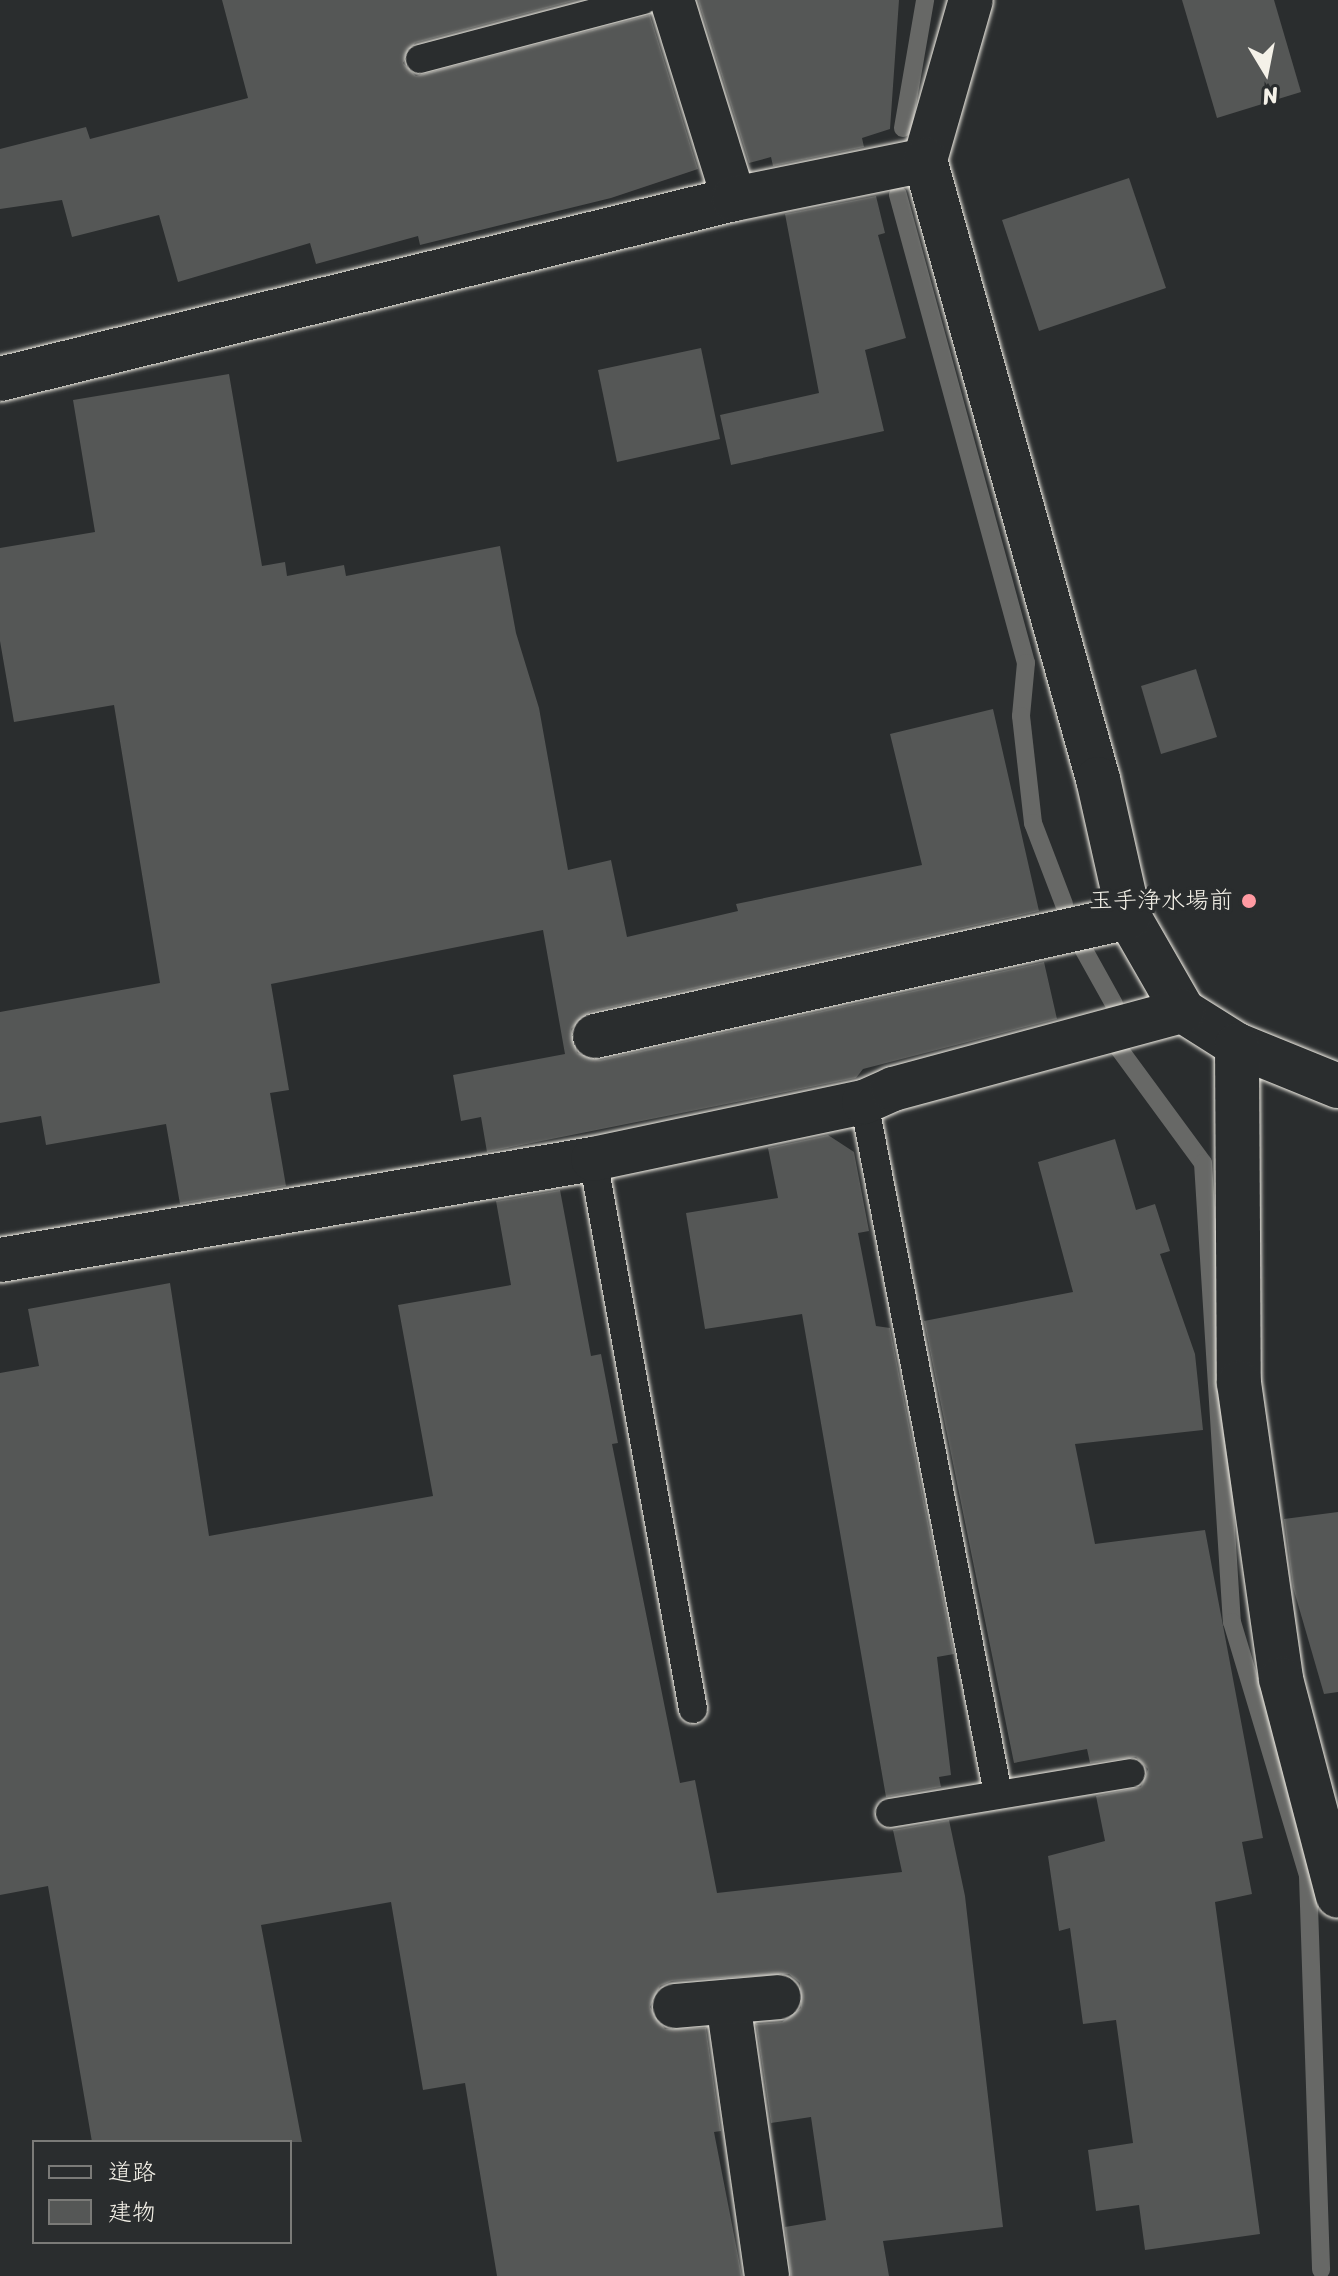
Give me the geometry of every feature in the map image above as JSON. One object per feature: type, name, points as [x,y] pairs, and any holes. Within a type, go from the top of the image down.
[{"type":"street","points":[[672,0],[734,199]]},
{"type":"street","points":[[971,0],[925,160],[1098,779],[1129,917],[1183,1011],[1237,1045],[1338,1086]]},
{"type":"street","points":[[0,379],[734,199],[925,160]]},
{"type":"street","points":[[595,1036],[1129,917]]},
{"type":"street","points":[[0,1260],[593,1159],[864,1102],[893,1089],[1183,1011]]},
{"type":"street","points":[[1237,1045],[1239,1383],[1281,1679],[1338,1896]]},
{"type":"street","points":[[675,2006],[779,1997]]},
{"type":"street","points":[[728,2002],[767,2276]]},
{"type":"lane","points":[[420,59],[643,0]]},
{"type":"lane","points":[[864,1102],[998,1794]]},
{"type":"lane","points":[[593,1159],[693,1709]]},
{"type":"lane","points":[[890,1813],[1131,1773]]},
{"type":"building","points":[[222,0],[577,0],[415,43],[403,63],[416,76],[650,15],[698,169],[611,198],[420,245],[418,236],[316,264],[310,243],[178,282],[159,215],[72,237],[62,200],[0,209],[0,149],[86,127],[90,139],[248,98]]},
{"type":"building","points":[[698,0],[899,0],[890,129],[862,138],[864,147],[773,166],[771,157],[749,163]]},
{"type":"building","points":[[1182,0],[1274,0],[1301,92],[1217,118]]},
{"type":"building","points":[[1129,178],[1166,288],[1039,331],[1002,220]]},
{"type":"building","points":[[876,196],[885,233],[878,235],[906,338],[865,350],[884,431],[731,465],[720,415],[819,393],[785,214]]},
{"type":"building","points":[[701,348],[720,439],[617,462],[598,370]]},
{"type":"building","points":[[229,374],[262,566],[285,562],[287,576],[344,565],[346,576],[500,546],[516,633],[539,708],[568,870],[611,860],[627,937],[738,911],[736,904],[922,865],[890,734],[993,709],[1039,911],[590,1012],[571,1029],[577,1053],[600,1060],[1044,962],[1057,1019],[863,1069],[856,1078],[487,1152],[481,1117],[461,1121],[453,1075],[565,1054],[543,930],[271,984],[289,1090],[270,1093],[286,1186],[180,1204],[166,1124],[46,1145],[41,1116],[0,1123],[0,1012],[160,983],[114,705],[14,722],[0,641],[0,548],[95,532],[73,400]]},
{"type":"building","points":[[1196,669],[1217,737],[1161,754],[1141,686]]},
{"type":"building","points":[[828,1135],[854,1152],[869,1231],[858,1233],[876,1326],[890,1328],[954,1654],[937,1657],[951,1775],[939,1777],[941,1787],[886,1797],[802,1314],[705,1329],[686,1213],[778,1198],[768,1148]]},
{"type":"building","points":[[1115,1139],[1136,1210],[1155,1204],[1170,1251],[1160,1254],[1195,1354],[1203,1430],[1075,1444],[1095,1544],[1205,1530],[1263,1838],[1242,1842],[1252,1894],[1215,1902],[1260,2234],[1145,2250],[1139,2205],[1096,2211],[1088,2150],[1133,2143],[1116,2020],[1083,2024],[1070,1928],[1059,1931],[1048,1856],[1105,1841],[1096,1796],[1141,1787],[1148,1769],[1136,1757],[1090,1763],[1087,1749],[1014,1763],[924,1321],[1073,1292],[1038,1162]]},
{"type":"building","points":[[560,1190],[591,1356],[601,1354],[618,1443],[612,1444],[680,1783],[695,1780],[717,1893],[902,1872],[893,1830],[949,1820],[965,1896],[1003,2227],[883,2241],[889,2276],[791,2276],[785,2227],[826,2220],[811,2117],[771,2123],[756,2024],[782,2022],[801,2008],[800,1983],[789,1974],[672,1981],[660,1986],[650,2007],[665,2029],[706,2028],[721,2131],[714,2132],[742,2276],[497,2276],[465,2083],[423,2090],[391,1902],[261,1925],[302,2142],[92,2140],[48,1886],[0,1895],[0,1373],[39,1366],[28,1309],[170,1283],[209,1536],[433,1496],[398,1305],[511,1285],[496,1201]]},
{"type":"building","points":[[1338,1512],[1338,1692],[1324,1694],[1293,1587],[1284,1519]]},
{"type":"waterway","points":[[903,128],[925,0]]},
{"type":"waterway","points":[[898,195],[1026,663],[1021,716],[1033,823],[1064,904]]},
{"type":"waterway","points":[[1080,943],[1114,1004]]},
{"type":"waterway","points":[[1117,1046],[1203,1163],[1232,1622],[1308,1876],[1321,2270]]},
{"type":"place","name":"玉手浄水場前","points":[[1249,901]]}]
